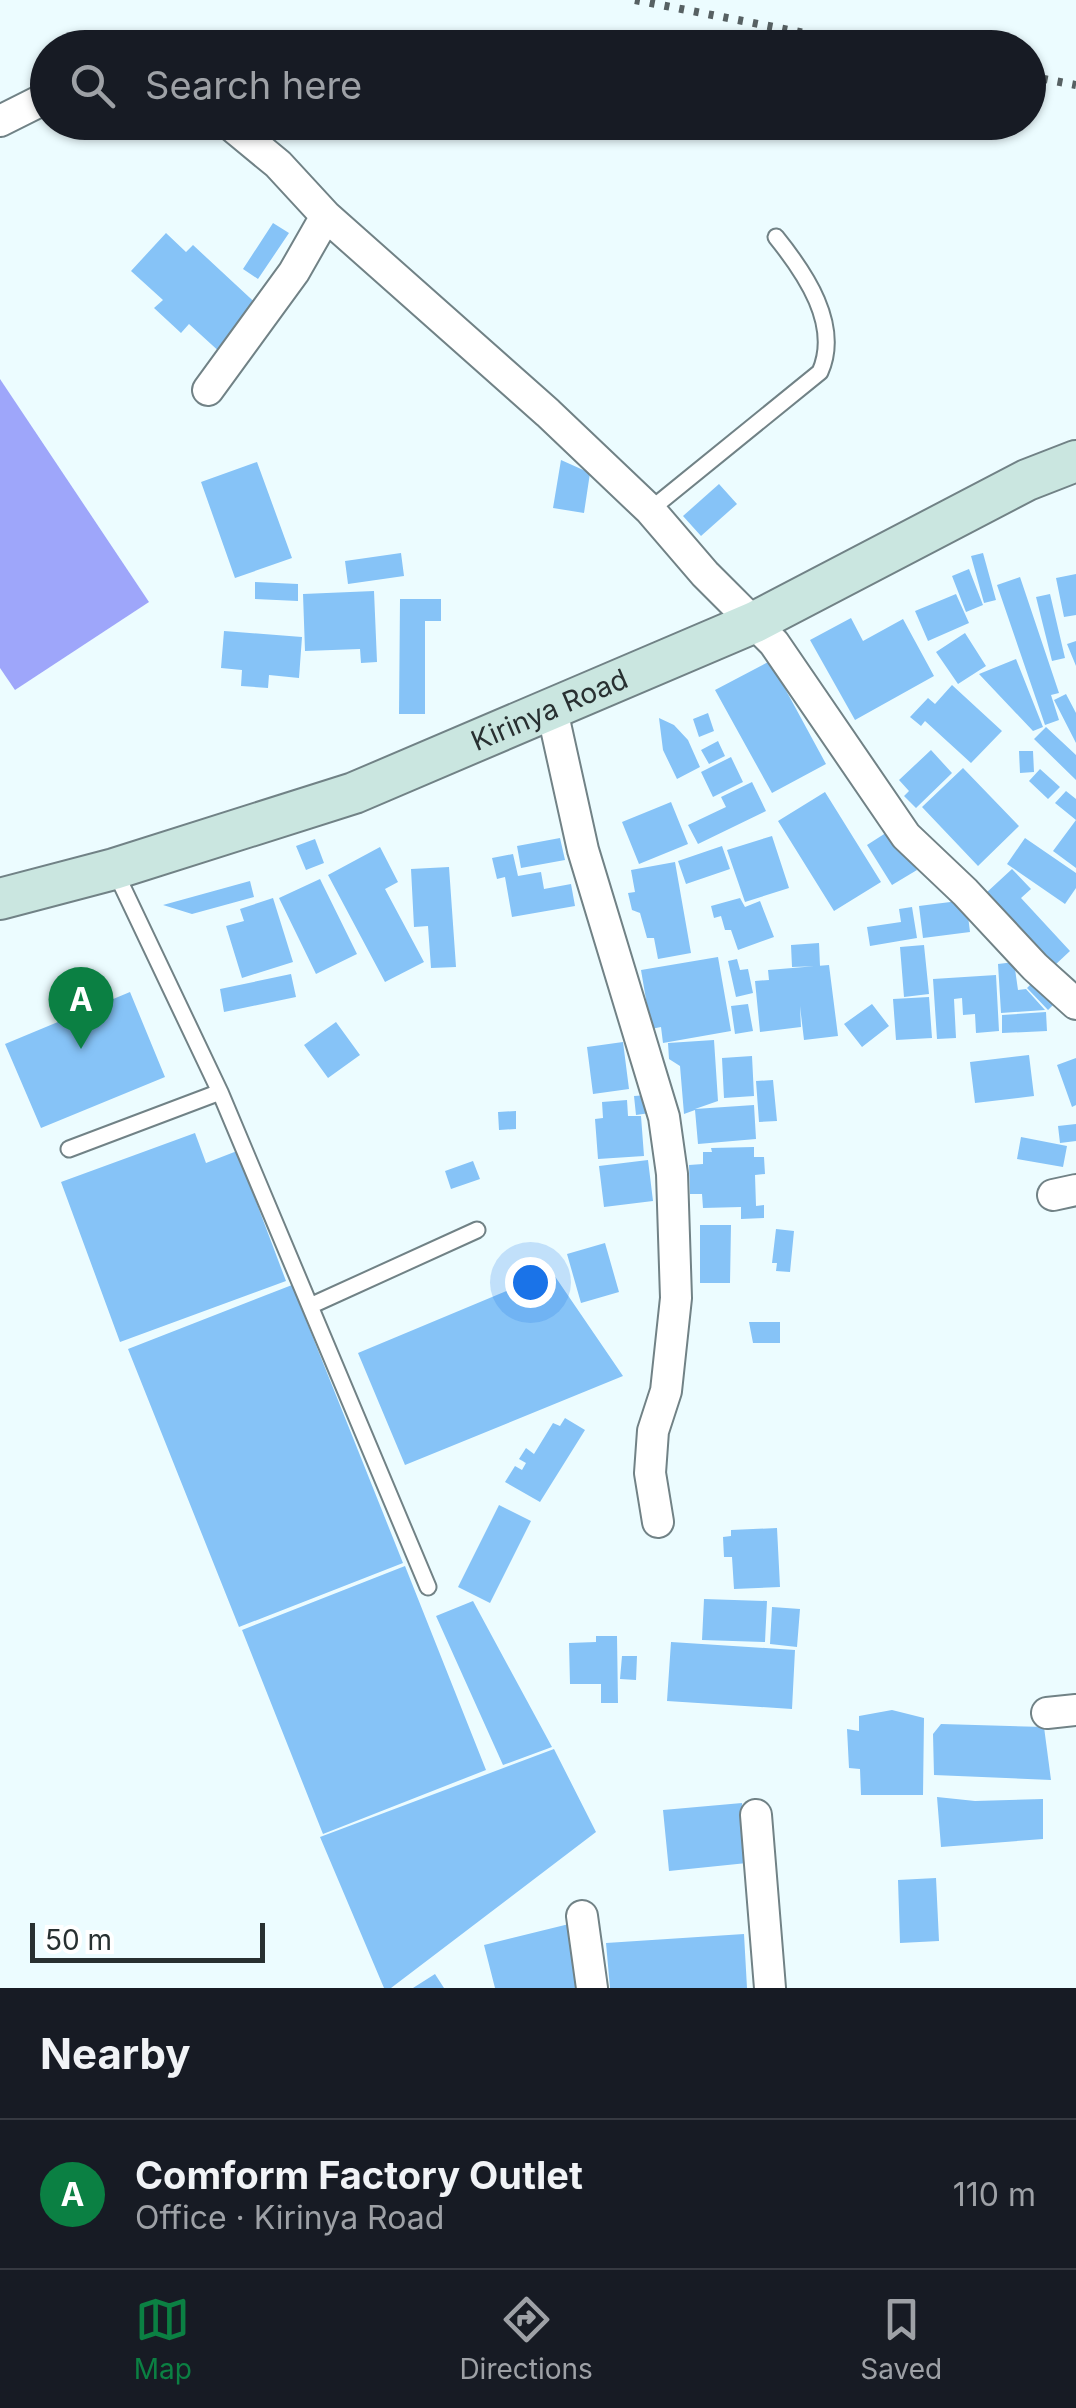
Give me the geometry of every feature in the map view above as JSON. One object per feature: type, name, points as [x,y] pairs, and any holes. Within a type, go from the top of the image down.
[{"type":"main road","name":"Kirinya Road","points":[[0,898],[114,869],[354,792],[755,622],[1026,480],[1076,461]]},
{"type":"street","points":[[0,120],[30,106]]},
{"type":"street","points":[[249,140],[278,164],[326,216],[548,412],[650,510],[705,574],[774,643],[906,836],[1076,1004]]},
{"type":"street","points":[[208,390],[294,272],[326,216]]},
{"type":"street","points":[[552,710],[594,888],[664,1117],[672,1174],[676,1298],[666,1391],[653,1431],[650,1473],[658,1522]]},
{"type":"street","points":[[756,1815],[770,1988]]},
{"type":"street","points":[[582,1916],[592,1988]]},
{"type":"lane","points":[[650,510],[820,372],[828,354],[828,339],[811,286],[776,237]]},
{"type":"lane","points":[[114,869],[220,1092],[428,1587]]},
{"type":"lane","points":[[69,1149],[220,1092]]},
{"type":"lane","points":[[310,1306],[477,1230]]},
{"type":"water","points":[[0,379],[149,602],[15,690],[0,668]]},
{"type":"building","points":[[273,223],[289,233],[258,279],[243,269]]},
{"type":"building","points":[[166,233],[186,252],[193,245],[264,311],[223,355],[189,324],[181,333],[154,308],[163,300],[131,271]]},
{"type":"building","points":[[561,460],[590,473],[584,513],[553,508]]},
{"type":"building","points":[[257,462],[292,558],[235,578],[201,482]]},
{"type":"building","points":[[719,484],[737,504],[701,536],[683,516]]},
{"type":"building","points":[[401,553],[404,576],[348,584],[345,561]]},
{"type":"building","points":[[983,553],[996,600],[984,603],[971,556]]},
{"type":"building","points":[[969,569],[983,605],[966,612],[952,576]]},
{"type":"building","points":[[1076,574],[1076,615],[1064,617],[1056,578]]},
{"type":"building","points":[[1020,577],[1059,693],[1051,695],[1059,720],[1045,725],[997,585]]},
{"type":"building","points":[[255,582],[298,584],[298,601],[255,599]]},
{"type":"building","points":[[374,591],[377,662],[361,663],[360,649],[305,651],[303,594]]},
{"type":"building","points":[[956,594],[969,623],[928,641],[915,611]]},
{"type":"building","points":[[1050,594],[1065,658],[1052,661],[1036,597]]},
{"type":"building","points":[[400,599],[441,599],[441,621],[425,621],[425,714],[399,714]]},
{"type":"building","points":[[851,618],[863,641],[903,619],[934,676],[855,720],[810,640]]},
{"type":"building","points":[[224,631],[302,637],[299,678],[269,675],[268,688],[241,686],[242,670],[221,668]]},
{"type":"building","points":[[965,633],[986,666],[958,684],[936,652]]},
{"type":"building","points":[[1076,641],[1076,666],[1067,644]]},
{"type":"building","points":[[1016,659],[1043,727],[1033,731],[979,674]]},
{"type":"building","points":[[770,661],[826,764],[772,793],[715,690]]},
{"type":"building","points":[[952,685],[1002,731],[971,763],[925,721],[921,726],[910,717],[928,698],[935,704]]},
{"type":"building","points":[[1066,694],[1076,713],[1076,743],[1054,700]]},
{"type":"building","points":[[708,713],[714,731],[699,737],[693,719]]},
{"type":"building","points":[[659,718],[674,725],[688,740],[700,767],[677,779],[663,750]]},
{"type":"building","points":[[1046,727],[1076,755],[1076,780],[1034,739]]},
{"type":"building","points":[[718,741],[725,756],[709,764],[701,750]]},
{"type":"building","points":[[931,750],[952,773],[916,808],[904,796],[909,791],[899,780]]},
{"type":"building","points":[[1019,751],[1033,751],[1034,772],[1020,773]]},
{"type":"building","points":[[731,757],[743,782],[713,797],[701,772]]},
{"type":"building","points":[[963,768],[1019,826],[978,866],[922,807]]},
{"type":"building","points":[[1040,769],[1060,787],[1048,799],[1029,781]]},
{"type":"building","points":[[752,782],[766,811],[698,844],[688,825],[726,807],[721,797]]},
{"type":"building","points":[[1066,791],[1076,799],[1076,820],[1055,803]]},
{"type":"building","points":[[825,792],[881,882],[834,911],[778,821]]},
{"type":"building","points":[[671,802],[688,844],[639,864],[622,822]]},
{"type":"building","points":[[1076,820],[1076,868],[1053,851]]},
{"type":"building","points":[[892,829],[917,870],[892,885],[867,845]]},
{"type":"building","points":[[772,836],[789,888],[745,902],[727,850]]},
{"type":"building","points":[[560,838],[565,860],[521,868],[517,846]]},
{"type":"building","points":[[1025,838],[1076,873],[1076,888],[1065,904],[1007,864]]},
{"type":"building","points":[[315,839],[324,863],[306,870],[296,846]]},
{"type":"building","points":[[722,846],[730,869],[686,884],[678,861]]},
{"type":"building","points":[[380,847],[398,882],[385,889],[424,962],[385,982],[328,875]]},
{"type":"building","points":[[513,854],[518,876],[541,872],[544,889],[571,884],[575,906],[512,917],[505,877],[497,879],[492,858]]},
{"type":"building","points":[[675,862],[691,953],[658,959],[654,938],[647,938],[640,913],[632,910],[628,893],[635,892],[631,870]]},
{"type":"building","points":[[449,867],[456,967],[431,968],[428,926],[414,927],[411,869]]},
{"type":"building","points":[[1012,869],[1031,889],[1021,898],[1070,951],[1055,965],[986,893]]},
{"type":"building","points":[[320,879],[357,954],[316,974],[279,898]]},
{"type":"building","points":[[250,881],[254,897],[192,914],[163,905]]},
{"type":"building","points":[[273,898],[293,962],[242,978],[226,926],[244,921],[240,909]]},
{"type":"building","points":[[740,898],[745,907],[760,901],[774,937],[738,950],[731,930],[725,930],[721,916],[714,918],[711,906]]},
{"type":"building","points":[[966,900],[970,932],[923,938],[919,906]]},
{"type":"building","points":[[912,907],[917,938],[870,946],[867,927],[901,922],[899,909]]},
{"type":"building","points":[[819,943],[820,966],[792,967],[791,945]]},
{"type":"building","points":[[924,945],[929,994],[904,997],[900,947]]},
{"type":"building","points":[[718,957],[731,1031],[663,1043],[661,1027],[651,1029],[641,970]]},
{"type":"building","points":[[737,959],[740,970],[748,969],[753,993],[736,997],[728,961]]},
{"type":"building","points":[[1014,962],[1018,990],[1026,989],[1045,1010],[1001,1013],[998,964]]},
{"type":"building","points":[[829,965],[838,1036],[804,1040],[800,1006],[801,1027],[760,1032],[755,981],[769,980],[768,970]]},
{"type":"building","points":[[291,974],[296,997],[224,1012],[220,989]]},
{"type":"building","points":[[996,975],[999,1031],[976,1033],[975,1014],[963,1015],[962,998],[954,999],[956,1038],[937,1039],[933,979]]},
{"type":"building","points":[[1036,979],[1057,1001],[1048,1010],[1027,988]]},
{"type":"building","points":[[130,992],[165,1077],[41,1128],[5,1044]]},
{"type":"building","points":[[929,997],[932,1038],[896,1040],[893,999]]},
{"type":"building","points":[[748,1004],[753,1031],[735,1034],[731,1006]]},
{"type":"building","points":[[872,1004],[889,1026],[862,1047],[844,1024]]},
{"type":"building","points":[[1046,1012],[1047,1031],[1002,1033],[1002,1015]]},
{"type":"building","points":[[336,1022],[360,1055],[328,1078],[304,1045]]},
{"type":"building","points":[[714,1040],[718,1101],[695,1109],[754,1105],[756,1139],[698,1144],[695,1110],[684,1114],[680,1066],[669,1059],[668,1043]]},
{"type":"building","points":[[623,1042],[629,1089],[593,1094],[587,1047]]},
{"type":"building","points":[[1029,1055],[1034,1096],[975,1103],[970,1062]]},
{"type":"building","points":[[752,1056],[754,1096],[724,1098],[722,1058]]},
{"type":"building","points":[[1076,1058],[1076,1105],[1072,1107],[1057,1065]]},
{"type":"building","points":[[773,1080],[777,1121],[759,1122],[756,1081]]},
{"type":"building","points":[[648,1095],[650,1113],[636,1115],[634,1096]]},
{"type":"building","points":[[627,1100],[628,1116],[641,1116],[644,1156],[598,1159],[595,1119],[603,1118],[602,1102]]},
{"type":"building","points":[[516,1111],[516,1129],[499,1130],[498,1112]]},
{"type":"building","points":[[1076,1124],[1076,1141],[1060,1143],[1058,1126]]},
{"type":"building","points":[[195,1133],[206,1163],[237,1151],[286,1281],[120,1342],[61,1182]]},
{"type":"building","points":[[1021,1137],[1067,1146],[1063,1167],[1017,1159]]},
{"type":"building","points":[[754,1147],[754,1157],[764,1157],[765,1174],[755,1175],[756,1206],[764,1205],[764,1218],[741,1219],[741,1207],[703,1208],[702,1194],[690,1194],[689,1165],[703,1164],[703,1152],[712,1152],[711,1148]]},
{"type":"building","points":[[648,1160],[653,1201],[604,1207],[599,1166]]},
{"type":"building","points":[[473,1161],[480,1179],[451,1189],[445,1171]]},
{"type":"building","points":[[700,1225],[731,1225],[730,1283],[700,1283]]},
{"type":"building","points":[[776,1229],[794,1231],[790,1272],[776,1271],[777,1263],[772,1263]]},
{"type":"building","points":[[605,1243],[619,1292],[581,1303],[567,1254]]},
{"type":"building","points":[[552,1272],[623,1376],[405,1465],[358,1353]]},
{"type":"building","points":[[292,1285],[403,1563],[239,1627],[128,1349]]},
{"type":"building","points":[[749,1322],[780,1322],[780,1343],[753,1343]]},
{"type":"building","points":[[565,1418],[585,1430],[540,1502],[505,1482],[515,1466],[522,1470],[526,1463],[519,1459],[526,1448],[534,1454],[553,1423],[560,1426]]},
{"type":"building","points":[[499,1505],[531,1521],[490,1603],[458,1587]]},
{"type":"building","points":[[777,1528],[780,1587],[734,1589],[732,1557],[724,1557],[723,1537],[731,1536],[731,1530]]},
{"type":"building","points":[[405,1566],[486,1770],[323,1834],[242,1630]]},
{"type":"building","points":[[704,1599],[767,1601],[765,1642],[702,1640]]},
{"type":"building","points":[[473,1601],[552,1747],[503,1765],[436,1616]]},
{"type":"building","points":[[772,1607],[800,1609],[797,1647],[770,1644]]},
{"type":"building","points":[[596,1636],[617,1636],[618,1703],[601,1703],[601,1684],[570,1684],[569,1643],[596,1642]]},
{"type":"building","points":[[671,1642],[795,1650],[792,1709],[667,1701]]},
{"type":"building","points":[[622,1656],[637,1656],[636,1680],[620,1679]]},
{"type":"building","points":[[892,1710],[924,1718],[923,1795],[861,1795],[860,1769],[849,1768],[847,1729],[859,1731],[859,1716]]},
{"type":"building","points":[[941,1724],[1044,1727],[1051,1780],[934,1775],[933,1734]]},
{"type":"building","points":[[554,1749],[596,1832],[391,1988],[384,1988],[320,1837]]},
{"type":"building","points":[[937,1797],[975,1801],[1043,1799],[1043,1839],[941,1847]]},
{"type":"building","points":[[742,1803],[747,1863],[669,1871],[663,1810]]},
{"type":"building","points":[[936,1878],[939,1941],[900,1943],[898,1880]]},
{"type":"building","points":[[569,1924],[584,1988],[495,1988],[484,1945]]},
{"type":"building","points":[[744,1934],[747,1988],[610,1988],[606,1943]]},
{"type":"building","points":[[435,1974],[444,1988],[413,1988]]},
{"type":"railway","points":[[635,0],[789,30]]},
{"type":"railway","points":[[1046,79],[1076,85]]},
{"type":"place","name":"Comform Factory Outlet","points":[[81,1049]]}]
